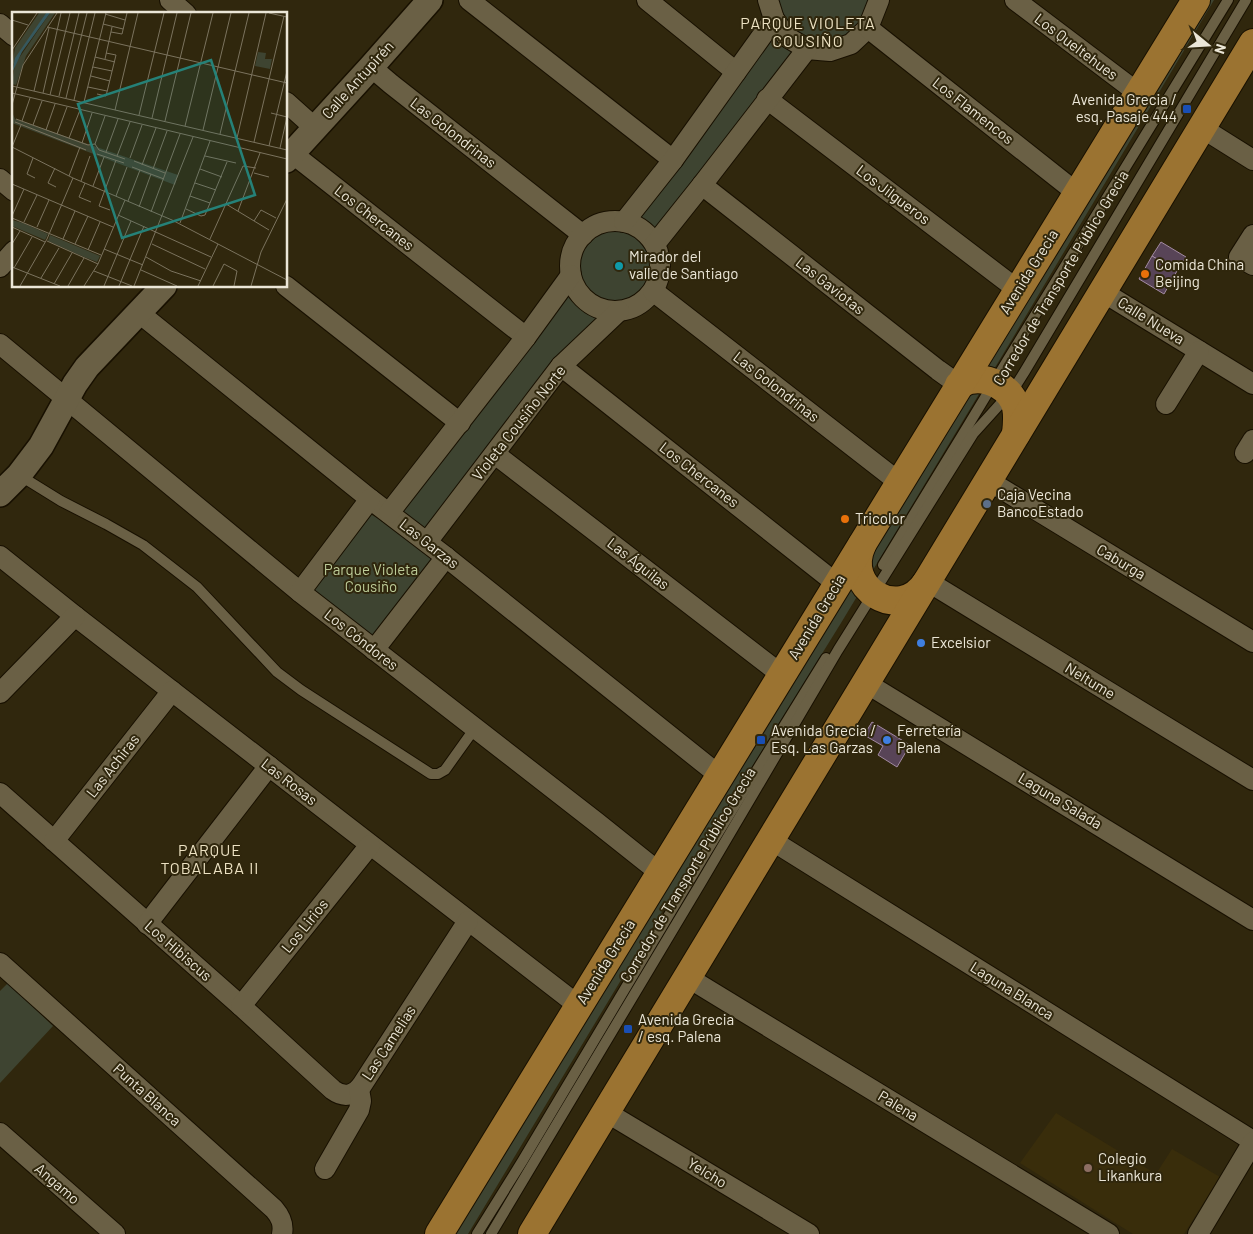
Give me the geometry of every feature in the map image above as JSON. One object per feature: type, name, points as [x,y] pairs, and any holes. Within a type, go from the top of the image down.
[{"type":"main road","name":"Avenida Grecia","points":[[439,1234],[1196,0]]},
{"type":"main road","points":[[532,1234],[1202,128],[1251,52]]},
{"type":"main road","points":[[959,385],[977,379],[986,380],[1002,389],[1016,409],[1018,421],[1016,434]]},
{"type":"main road","points":[[866,537],[858,555],[858,565],[864,584],[871,591],[884,599],[905,599],[918,592],[927,581]]},
{"type":"street","points":[[170,0],[184,12]]},
{"type":"street","name":"Calle Antupirén","points":[[290,157],[430,0]]},
{"type":"street","points":[[469,0],[673,160]]},
{"type":"street","points":[[647,0],[736,72]]},
{"type":"street","points":[[624,222],[673,160],[736,72],[771,10],[787,37],[807,48],[830,51],[851,44],[868,28],[879,0]]},
{"type":"street","name":"Los Queltehues","points":[[1014,0],[1138,94]]},
{"type":"street","points":[[0,24],[12,34]]},
{"type":"street","name":"Los Flamencos","points":[[868,28],[1077,193]]},
{"type":"street","points":[[655,244],[807,48]]},
{"type":"street","name":"Las Golondrinas","points":[[371,67],[583,235]]},
{"type":"street","name":"Los Jilgueros","points":[[767,99],[1018,290]]},
{"type":"street","points":[[288,104],[315,128]]},
{"type":"street","points":[[1202,128],[1253,160]]},
{"type":"street","name":"Los Chercanes","points":[[290,157],[526,337]]},
{"type":"street","points":[[0,179],[12,189]]},
{"type":"street","name":"Las Gaviotas","points":[[702,185],[959,385]]},
{"type":"street","points":[[609,221],[624,222],[636,226],[647,234],[655,244],[660,268],[658,280],[653,291],[644,301],[632,308],[618,311],[606,310],[594,306],[583,298],[571,275],[571,261],[575,247],[583,235],[595,226],[609,221]]},
{"type":"street","points":[[1246,261],[1253,235]]},
{"type":"street","points":[[0,267],[12,253]]},
{"type":"street","points":[[389,513],[526,337],[571,275]]},
{"type":"street","points":[[0,494],[19,475],[41,446],[87,366],[162,288]]},
{"type":"street","points":[[288,288],[460,423]]},
{"type":"street","name":"Las Golondrinas","points":[[653,291],[900,483]]},
{"type":"street","name":"Calle Nueva","points":[[1103,292],[1253,384]]},
{"type":"street","name":"Violeta Cousiño Norte","points":[[427,542],[561,366],[618,311]]},
{"type":"street","name":"Las Garzas","points":[[138,312],[720,776]]},
{"type":"street","name":"Los Cóndores","points":[[0,344],[300,592],[660,874]]},
{"type":"street","name":"Calle Nueva","points":[[1166,404],[1199,351]]},
{"type":"street","name":"Los Chercanes","points":[[561,366],[837,584]]},
{"type":"street","name":"Las Águilas","points":[[495,454],[782,675]]},
{"type":"street","name":"Caburga","points":[[989,481],[1253,642]]},
{"type":"street","points":[[300,592],[370,498]]},
{"type":"street","name":"Las Rosas","points":[[0,556],[579,1006]]},
{"type":"street","points":[[374,650],[446,557]]},
{"type":"street","name":"Neltume","points":[[927,581],[1253,780]]},
{"type":"street","points":[[0,693],[75,616]]},
{"type":"street","name":"Laguna Salada","points":[[866,683],[1253,920]]},
{"type":"street","name":"Las Achiras","points":[[54,841],[172,691]]},
{"type":"street","points":[[147,924],[269,766]]},
{"type":"street","name":"Los Hibiscus","points":[[0,793],[333,1090],[343,1095],[353,1094],[359,1089]]},
{"type":"street","name":"Laguna Blanca","points":[[771,840],[1253,1142]]},
{"type":"street","name":"Los Lirios","points":[[241,1006],[370,845]]},
{"type":"street","name":"Las Camelias","points":[[325,1169],[359,1110],[361,1100],[359,1089],[468,921]]},
{"type":"street","name":"Punta Blanca","points":[[1,966],[274,1209],[282,1220],[282,1234]]},
{"type":"street","name":"Palena","points":[[688,978],[1109,1234]]},
{"type":"street","name":"Yelcho","points":[[606,1112],[808,1234]]},
{"type":"street","name":"Angamo","points":[[2,1138],[101,1230]]},
{"type":"street","points":[[1198,1234],[1253,1142]]},
{"type":"lane","name":"Corredor de Transporte Público Grecia","points":[[491,1234],[702,881],[871,591],[973,434],[1001,402],[1002,389],[1228,0]]},
{"type":"lane","name":"Corredor de Transporte Público Grecia","points":[[477,1234],[707,850],[1002,389],[1246,0]]},
{"type":"lane","points":[[19,475],[143,546],[197,587],[278,672],[301,690],[432,774],[438,774],[445,770],[475,728]]},
{"type":"shaded area","name":"Colegio Likankura","points":[[1056,1113],[1156,1174],[1172,1149],[1220,1177],[1184,1234],[1133,1234],[1020,1163]]},
{"type":"green space","name":"Parque Violeta Cousiño","points":[[775,0],[872,0],[865,23],[850,38],[830,45],[809,43],[651,246],[655,263],[653,280],[645,294],[626,305],[618,306],[420,544],[436,560],[374,645],[306,593],[370,514],[385,522],[577,274],[577,256],[586,240],[602,229],[612,226],[623,227]]},
{"type":"green space","points":[[1202,0],[1214,0],[841,623],[668,902],[468,1234],[451,1234]]},
{"type":"green space","points":[[8,983],[53,1026],[0,1083],[0,991]]},
{"type":"building","points":[[1161,242],[1186,257],[1177,271],[1152,256]]},
{"type":"building","points":[[1152,256],[1177,271],[1164,294],[1139,279]]},
{"type":"building","name":"Ferretería Palena","points":[[872,722],[910,745],[897,767],[878,755],[883,746],[864,735]]},
{"type":"place","name":"Avenida Grecia / esq. Pasaje 444","points":[[1187,109]]},
{"type":"place","name":"Mirador del valle de Santiago","points":[[619,266]]},
{"type":"place","name":"Comida China Beijing","points":[[1145,274]]},
{"type":"place","name":"Caja Vecina BancoEstado","points":[[987,504]]},
{"type":"place","name":"Tricolor","points":[[845,519]]},
{"type":"place","name":"Excelsior","points":[[921,643]]},
{"type":"place","name":"Avenida Grecia / Esq. Las Garzas","points":[[761,740]]},
{"type":"place","name":"Ferretería Palena","points":[[887,740]]},
{"type":"place","name":"Avenida Grecia / esq. Palena","points":[[628,1029]]},
{"type":"place","name":"Colegio Likankura","points":[[1088,1168]]},
{"type":"district","name":"PARQUE VIOLETA COUSIÑO","points":[[808,32]]},
{"type":"district","name":"PARQUE TOBALABA II","points":[[210,859]]}]
